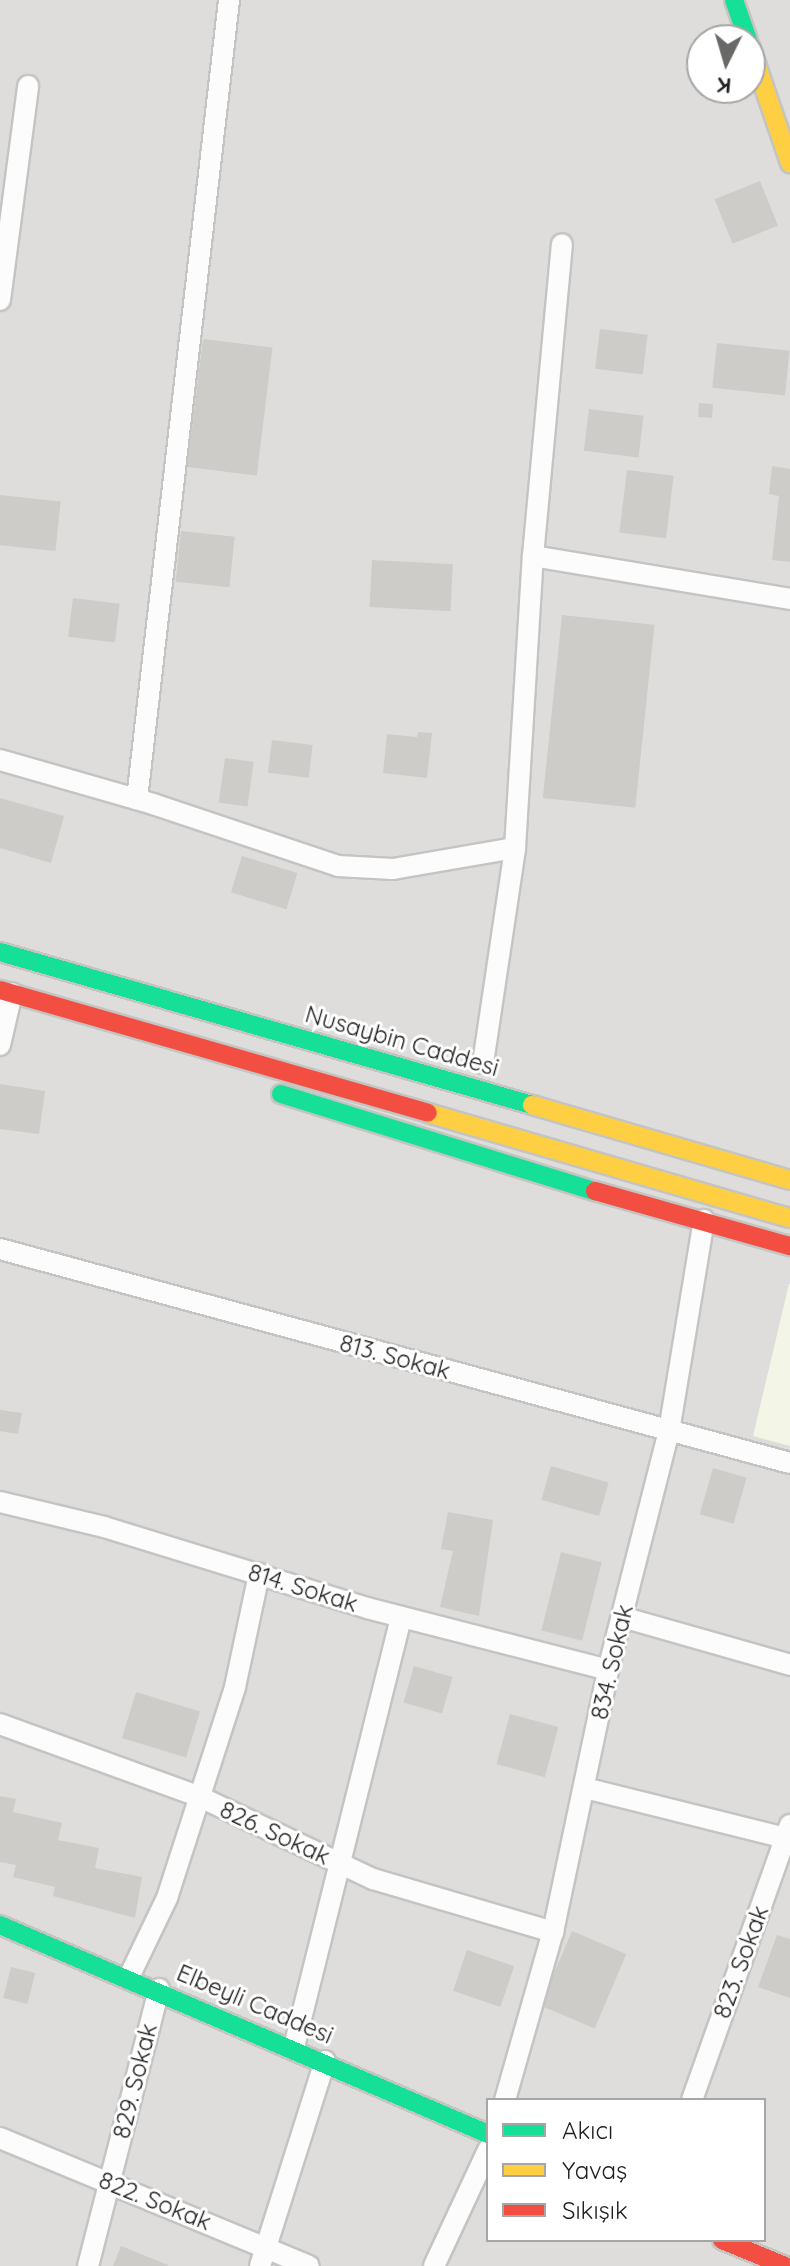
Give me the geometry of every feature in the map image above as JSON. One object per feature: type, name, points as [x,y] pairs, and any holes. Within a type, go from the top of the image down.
[{"type":"main road","points":[[734,0],[742,24]]},
{"type":"main road","points":[[766,86],[785,133],[790,163]]},
{"type":"main road","name":"Nusaybin Caddesi","points":[[0,952],[790,1180]]},
{"type":"main road","points":[[80,973],[278,1011]]},
{"type":"main road","points":[[6,992],[261,1087],[478,1158],[790,1246]]},
{"type":"main road","points":[[6,992],[790,1218]]},
{"type":"main road","name":"Elbeyli Caddesi","points":[[1,1931],[159,1989],[486,2133]]},
{"type":"main road","points":[[727,2242],[785,2266]]},
{"type":"street","points":[[137,799],[229,0]]},
{"type":"street","points":[[0,300],[28,86]]},
{"type":"street","points":[[484,1063],[515,848],[533,556],[562,244]]},
{"type":"street","points":[[533,556],[790,599]]},
{"type":"street","points":[[0,760],[137,799],[338,866],[393,869],[515,848]]},
{"type":"street","points":[[0,1045],[6,992]]},
{"type":"street","name":"834. Sokak","points":[[506,2098],[553,1932],[608,1670],[669,1431],[704,1220]]},
{"type":"street","name":"813. Sokak","points":[[0,1249],[790,1463]]},
{"type":"street","name":"814. Sokak","points":[[0,1502],[401,1617],[608,1670]]},
{"type":"street","points":[[129,1977],[167,1898],[235,1687],[259,1574]]},
{"type":"street","points":[[294,2047],[401,1617]]},
{"type":"street","points":[[622,1617],[790,1665]]},
{"type":"street","name":"826. Sokak","points":[[0,1724],[198,1796],[373,1879],[553,1932]]},
{"type":"street","points":[[585,1788],[789,1834]]},
{"type":"street","name":"823. Sokak","points":[[693,2098],[789,1834]]},
{"type":"street","name":"829. Sokak","points":[[88,2266],[131,2083],[159,1989]]},
{"type":"street","points":[[262,2256],[325,2061]]},
{"type":"street","name":"822. Sokak","points":[[0,2138],[110,2182],[262,2256],[309,2266]]},
{"type":"street","points":[[434,2266],[486,2154]]},
{"type":"shaded area","points":[[0,0],[790,0],[790,2266],[0,2266]]},
{"type":"shaded area","points":[[790,1284],[790,1446],[753,1436]]},
{"type":"building","points":[[760,181],[778,226],[733,244],[715,199]]},
{"type":"building","points":[[600,329],[648,335],[643,375],[595,369]]},
{"type":"building","points":[[203,339],[272,348],[257,476],[187,467]]},
{"type":"building","points":[[717,343],[790,351],[785,395],[712,388]]},
{"type":"building","points":[[699,403],[713,404],[712,418],[698,417]]},
{"type":"building","points":[[589,409],[644,416],[638,457],[584,451]]},
{"type":"building","points":[[772,466],[790,469],[790,562],[772,560],[779,496],[769,494]]},
{"type":"building","points":[[627,470],[674,476],[666,538],[619,533]]},
{"type":"building","points":[[0,495],[61,501],[55,551],[0,545]]},
{"type":"building","points":[[181,531],[235,537],[229,587],[176,582]]},
{"type":"building","points":[[372,560],[453,564],[450,611],[370,607]]},
{"type":"building","points":[[73,598],[120,604],[115,642],[68,637]]},
{"type":"building","points":[[562,615],[654,625],[635,808],[543,798]]},
{"type":"building","points":[[418,732],[432,733],[427,778],[383,773],[387,734],[417,737]]},
{"type":"building","points":[[272,740],[313,745],[309,778],[268,773]]},
{"type":"building","points":[[225,758],[254,762],[247,807],[219,803]]},
{"type":"building","points":[[0,798],[64,816],[51,863],[0,848]]},
{"type":"building","points":[[242,856],[297,873],[286,909],[231,892]]},
{"type":"building","points":[[0,1084],[45,1091],[39,1134],[0,1129]]},
{"type":"building","points":[[0,1410],[22,1413],[18,1434],[0,1431]]},
{"type":"building","points":[[551,1466],[609,1483],[599,1516],[541,1500]]},
{"type":"building","points":[[713,1468],[747,1478],[733,1524],[700,1514]]},
{"type":"building","points":[[448,1512],[493,1520],[479,1616],[440,1607],[453,1551],[441,1549]]},
{"type":"building","points":[[561,1552],[602,1562],[582,1641],[541,1631]]},
{"type":"building","points":[[414,1666],[452,1677],[442,1714],[404,1703]]},
{"type":"building","points":[[136,1692],[200,1712],[186,1757],[122,1738]]},
{"type":"building","points":[[510,1714],[558,1727],[545,1777],[497,1764]]},
{"type":"building","points":[[0,1796],[16,1799],[13,1812],[62,1823],[58,1840],[99,1848],[95,1868],[142,1877],[135,1918],[53,1896],[55,1887],[13,1877],[16,1865],[0,1862]]},
{"type":"building","points":[[572,1931],[626,1954],[595,2029],[540,2006]]},
{"type":"building","points":[[777,1935],[790,1939],[790,1998],[758,1987]]},
{"type":"building","points":[[467,1950],[514,1966],[500,2007],[453,1991]]},
{"type":"building","points":[[11,1967],[35,1973],[28,2004],[3,1998]]},
{"type":"building","points":[[121,2246],[168,2265],[168,2266],[113,2266]]},
{"type":"traffic: fast","points":[[734,0],[742,24]]},
{"type":"traffic: fast","points":[[0,952],[532,1105]]},
{"type":"traffic: fast","points":[[281,1094],[595,1191]]},
{"type":"traffic: fast","points":[[0,1925],[486,2133]]},
{"type":"traffic: slow","points":[[766,93],[790,163]]},
{"type":"traffic: slow","points":[[532,1105],[790,1180]]},
{"type":"traffic: slow","points":[[428,1113],[790,1218]]},
{"type":"traffic: jam","points":[[0,990],[428,1113]]},
{"type":"traffic: jam","points":[[595,1191],[790,1246]]},
{"type":"traffic: jam","points":[[727,2242],[785,2266]]}]
